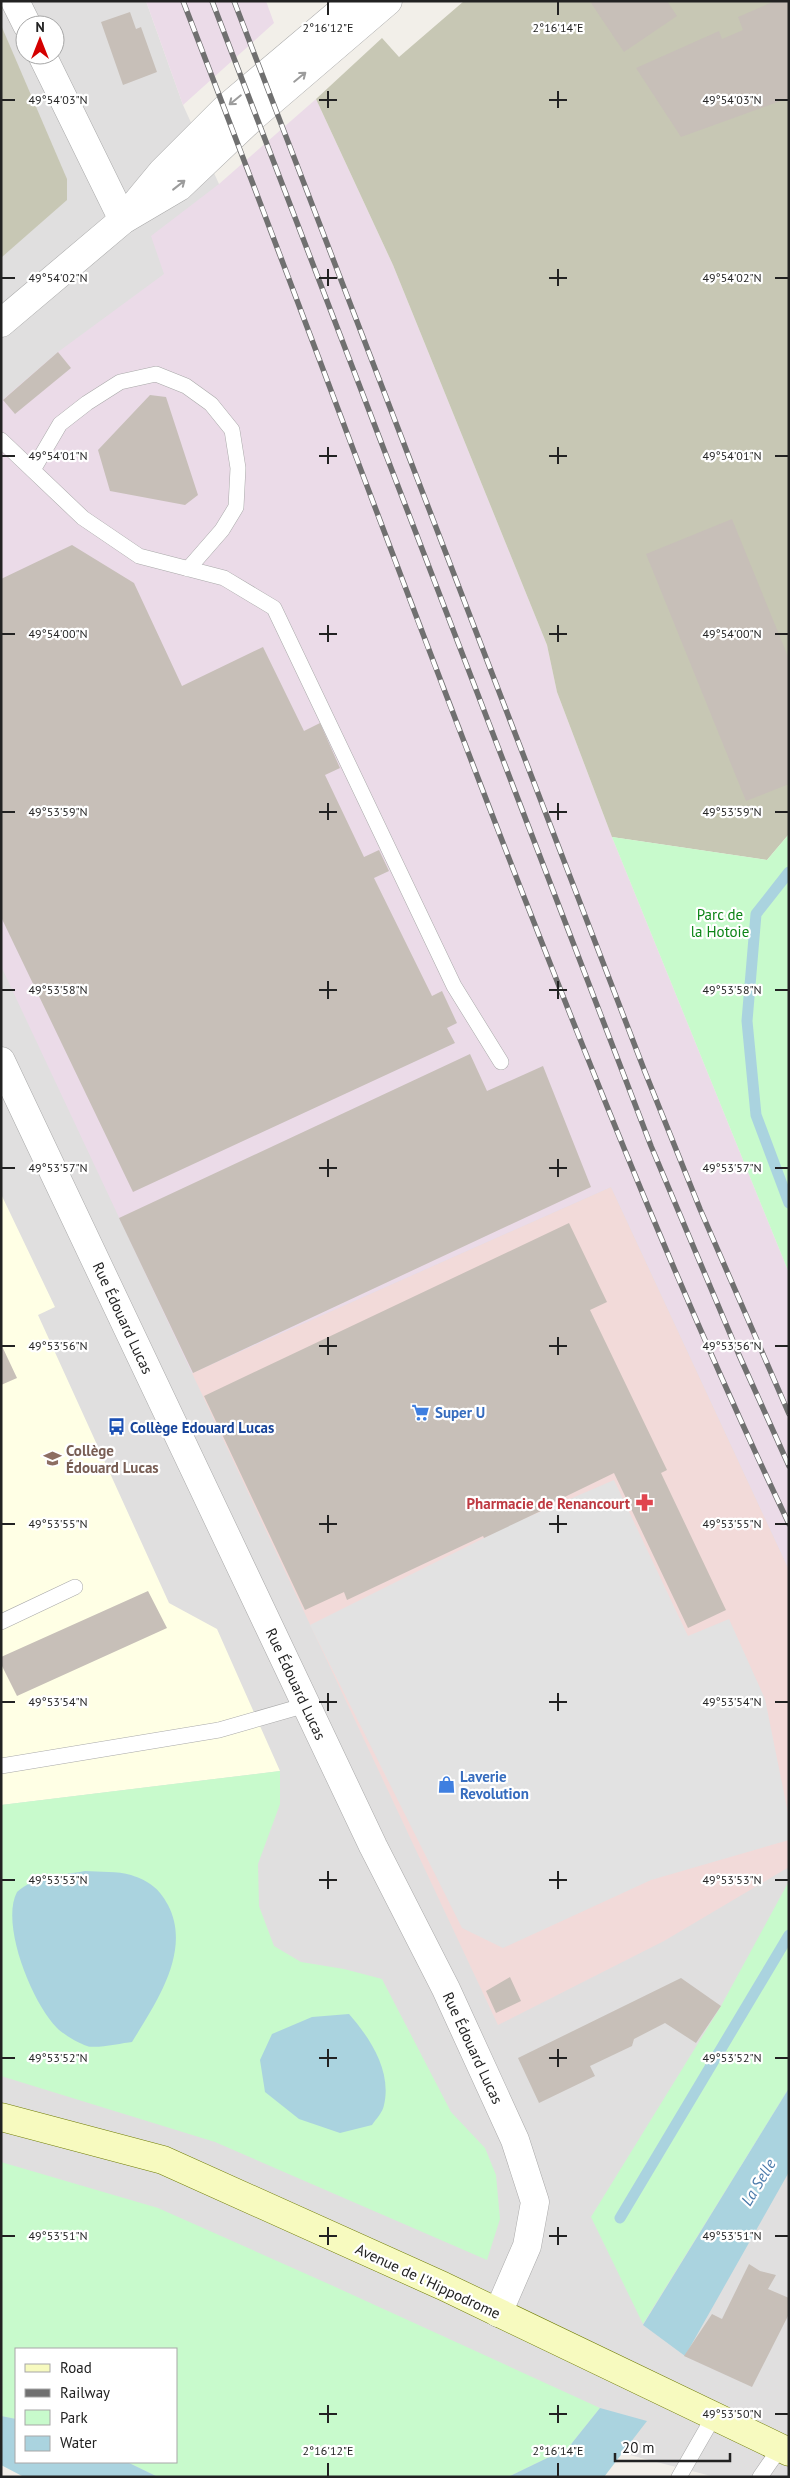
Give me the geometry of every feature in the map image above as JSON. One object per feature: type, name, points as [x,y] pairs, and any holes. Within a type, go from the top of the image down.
[{"type":"main road","name":"Avenue de l'Hippodrome","points":[[1,2117],[163,2160],[498,2313],[784,2450]]},
{"type":"street","points":[[15,1],[22,15]]},
{"type":"street","points":[[123,220],[162,172],[225,109],[353,1]]},
{"type":"street","points":[[1,322],[123,220],[179,187],[255,114],[388,1]]},
{"type":"street","points":[[47,65],[123,220]]},
{"type":"street","name":"Rue Édouard Lucas","points":[[1,1061],[373,1846],[446,1989],[516,2140],[535,2202],[527,2246],[498,2313]]},
{"type":"lane","points":[[33,470],[60,424],[87,403],[120,382],[156,374],[186,386],[211,404],[232,430],[238,468],[236,507],[222,530],[188,569]]},
{"type":"lane","points":[[1,440],[83,518],[139,556],[224,578],[274,608],[454,986],[501,1062]]},
{"type":"lane","points":[[1,1622],[75,1587]]},
{"type":"lane","points":[[1,1766],[220,1730],[306,1705]]},
{"type":"lane","points":[[679,2477],[702,2410]]},
{"type":"lane","points":[[760,2477],[784,2450]]},
{"type":"shaded area","points":[[1,1],[146,1],[183,105],[219,184],[789,1570],[789,2088],[740,2167],[778,2188],[789,2172],[789,2477],[715,2477],[614,2451],[572,2477],[52,2477],[16,2463],[178,2463],[178,2348],[15,2348],[15,2462],[1,2457]]},
{"type":"shaded area","points":[[146,1],[266,1],[274,23],[183,105]]},
{"type":"shaded area","points":[[464,1],[789,1],[789,834],[767,860],[612,837],[557,692],[547,645],[393,265],[316,99],[382,38],[399,57]]},
{"type":"shaded area","points":[[1,25],[15,58],[15,65],[18,65],[67,179],[67,200],[2,257]]},
{"type":"shaded area","points":[[316,99],[393,265],[547,645],[557,692],[612,837],[789,1273],[789,1570],[611,1187],[192,1373],[1,966],[1,401],[58,352],[164,274],[151,236],[219,184]]},
{"type":"shaded area","points":[[611,1187],[789,1570],[789,1867],[664,1941],[498,2025],[192,1373]]},
{"type":"shaded area","name":"Collège Édouard Lucas","points":[[1,1194],[55,1307],[38,1315],[169,1603],[217,1629],[280,1771],[1,1805]]},
{"type":"shaded area","points":[[614,1480],[688,1636],[729,1619],[765,1699],[789,1818],[789,1840],[651,1880],[503,1948],[462,1928],[310,1625],[514,1523]]},
{"type":"green space","name":"Parc de la Hotoie","points":[[789,834],[789,1273],[612,837],[767,860]]},
{"type":"green space","points":[[280,1771],[280,1804],[258,1864],[259,1906],[274,1946],[301,1962],[344,1969],[382,1979],[451,2112],[485,2148],[496,2175],[500,2219],[487,2260],[215,2142],[1,2076],[1,1805]]},
{"type":"green space","points":[[789,1881],[789,2088],[643,2324],[591,2217],[721,2006]]},
{"type":"green space","points":[[1,2162],[158,2208],[600,2408],[568,2448],[508,2477],[158,2477],[129,2463],[178,2463],[178,2348],[15,2348],[15,2419],[1,2416]]},
{"type":"water","points":[[85,1871],[126,1874],[148,1883],[165,1899],[174,1922],[176,1940],[168,1976],[151,2011],[132,2042],[91,2047],[67,2036],[47,2016],[21,1963],[13,1923],[13,1906],[17,1892],[40,1879]]},
{"type":"water","points":[[349,2014],[371,2044],[377,2056],[385,2080],[386,2092],[381,2113],[372,2125],[340,2133],[299,2119],[265,2092],[260,2060],[272,2034],[312,2017]]},
{"type":"water","name":"La Selle","points":[[789,2088],[789,2172],[685,2356],[643,2325]]},
{"type":"water","points":[[600,2408],[647,2421],[604,2477],[508,2477],[568,2448]]},
{"type":"water","points":[[1,2416],[15,2419],[15,2463],[129,2463],[158,2477],[24,2477],[1,2465]]},
{"type":"building","points":[[594,1],[667,1],[677,16],[624,52],[591,3]]},
{"type":"building","points":[[775,1],[789,1],[789,98],[681,137],[636,68],[719,31],[722,39],[743,30],[738,17]]},
{"type":"building","points":[[130,12],[136,29],[141,27],[157,72],[123,85],[101,22]]},
{"type":"building","points":[[58,352],[71,368],[15,414],[3,400]]},
{"type":"building","points":[[150,395],[166,397],[198,495],[185,505],[110,491],[98,450]]},
{"type":"building","points":[[732,519],[789,659],[789,784],[746,801],[646,554]]},
{"type":"building","points":[[72,545],[134,583],[182,686],[263,647],[304,731],[320,723],[340,768],[325,775],[364,857],[379,850],[389,871],[374,878],[432,996],[442,991],[457,1023],[447,1028],[455,1043],[133,1192],[1,917],[1,579]]},
{"type":"building","points":[[470,1054],[487,1091],[543,1066],[591,1187],[193,1373],[119,1218]]},
{"type":"building","points":[[569,1223],[607,1302],[590,1310],[667,1470],[661,1473],[726,1610],[688,1628],[614,1473],[544,1507],[545,1509],[347,1600],[344,1592],[305,1610],[204,1396]]},
{"type":"building","points":[[1,1344],[17,1378],[1,1385]]},
{"type":"building","points":[[148,1591],[167,1628],[17,1696],[1,1664],[1,1657]]},
{"type":"building","points":[[510,1977],[521,2001],[496,2013],[486,1991]]},
{"type":"building","points":[[681,1978],[721,2006],[696,2043],[665,2023],[634,2039],[632,2046],[590,2066],[595,2076],[539,2103],[518,2058]]},
{"type":"building","points":[[749,2264],[760,2271],[776,2275],[768,2289],[789,2298],[789,2314],[752,2387],[684,2356],[712,2314],[722,2319]]},
{"type":"waterway","points":[[789,872],[756,914],[747,1021],[756,1115],[789,1203]]},
{"type":"waterway","points":[[620,2218],[789,1935]]},
{"type":"railway","points":[[183,1],[439,677],[588,1059],[685,1293],[753,1448],[789,1524]]},
{"type":"railway","points":[[212,1],[651,1146],[739,1355],[789,1466]]},
{"type":"railway","points":[[234,1],[645,1072],[700,1209],[789,1414]]},
{"type":"place","name":"Super U","points":[[421,1412]]},
{"type":"place","name":"Collège Edouard Lucas","points":[[116,1427]]},
{"type":"place","name":"Collège Édouard Lucas","points":[[52,1459]]},
{"type":"place","name":"Pharmacie de Renancourt","points":[[644,1503]]},
{"type":"place","name":"Laverie Revolution","points":[[446,1785]]}]
